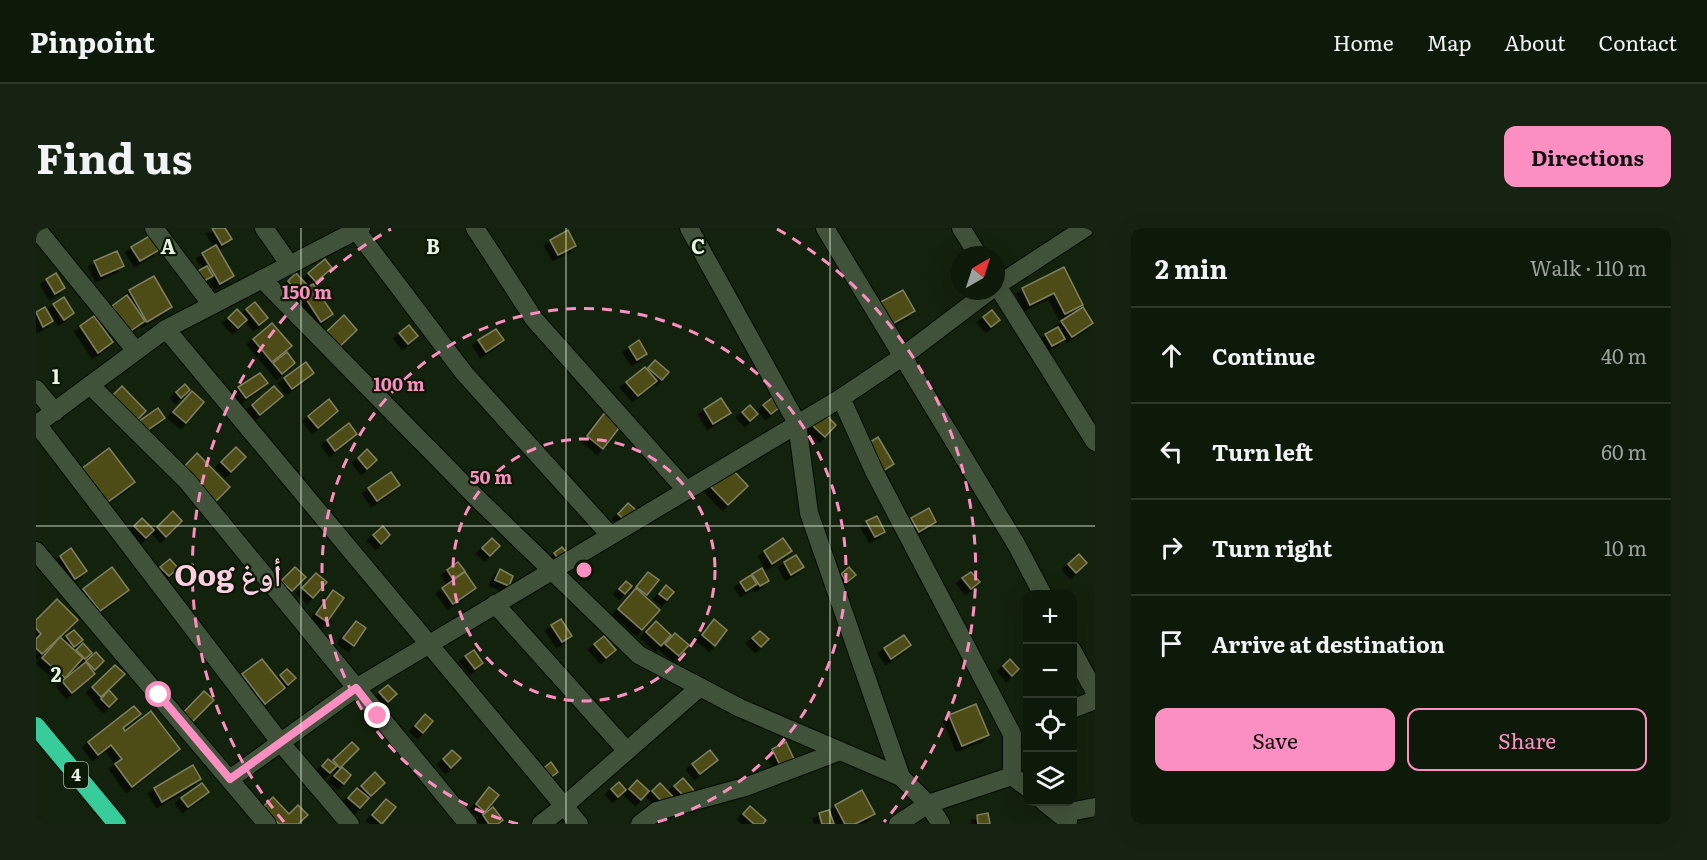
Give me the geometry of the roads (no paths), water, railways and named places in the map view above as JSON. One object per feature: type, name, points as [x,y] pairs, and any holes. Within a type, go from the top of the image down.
[{"type":"highway","name":"4","points":[[36,726],[117,824]]},
{"type":"street","points":[[36,228],[136,351]]},
{"type":"street","points":[[154,228],[212,305]]},
{"type":"street","points":[[264,228],[290,265]]},
{"type":"street","points":[[475,228],[534,319],[686,490]]},
{"type":"street","points":[[688,228],[797,423],[809,513],[901,777]]},
{"type":"street","points":[[825,228],[1016,544],[1041,590]]},
{"type":"street","points":[[961,228],[972,246]]},
{"type":"street","points":[[1005,279],[1085,228]]},
{"type":"street","points":[[350,824],[280,742],[37,425],[166,329],[358,229],[464,373],[610,535]]},
{"type":"street","points":[[262,279],[477,498],[639,655],[740,708],[901,777],[928,804],[941,824]]},
{"type":"street","points":[[1005,299],[1095,442]]},
{"type":"street","points":[[230,779],[356,688],[841,398],[902,357],[977,300]]},
{"type":"street","points":[[166,329],[579,824]]},
{"type":"street","points":[[90,385],[187,481],[468,824]]},
{"type":"street","points":[[36,388],[55,412]]},
{"type":"street","points":[[841,398],[874,471],[1020,731],[1012,776]]},
{"type":"street","points":[[36,551],[267,824]]},
{"type":"street","points":[[495,604],[627,751]]},
{"type":"street","points":[[1077,659],[1095,692]]},
{"type":"street","points":[[541,824],[700,687]]},
{"type":"street","points":[[1077,707],[1095,700]]},
{"type":"street","points":[[640,824],[657,811],[746,787],[840,751]]},
{"type":"street","points":[[1012,776],[1023,784]]},
{"type":"street","points":[[898,824],[928,804],[1012,776]]},
{"type":"street","points":[[1050,806],[1065,819],[1095,807]]},
{"type":"district","name":"Oog أوغ","points":[[228,576]]}]
